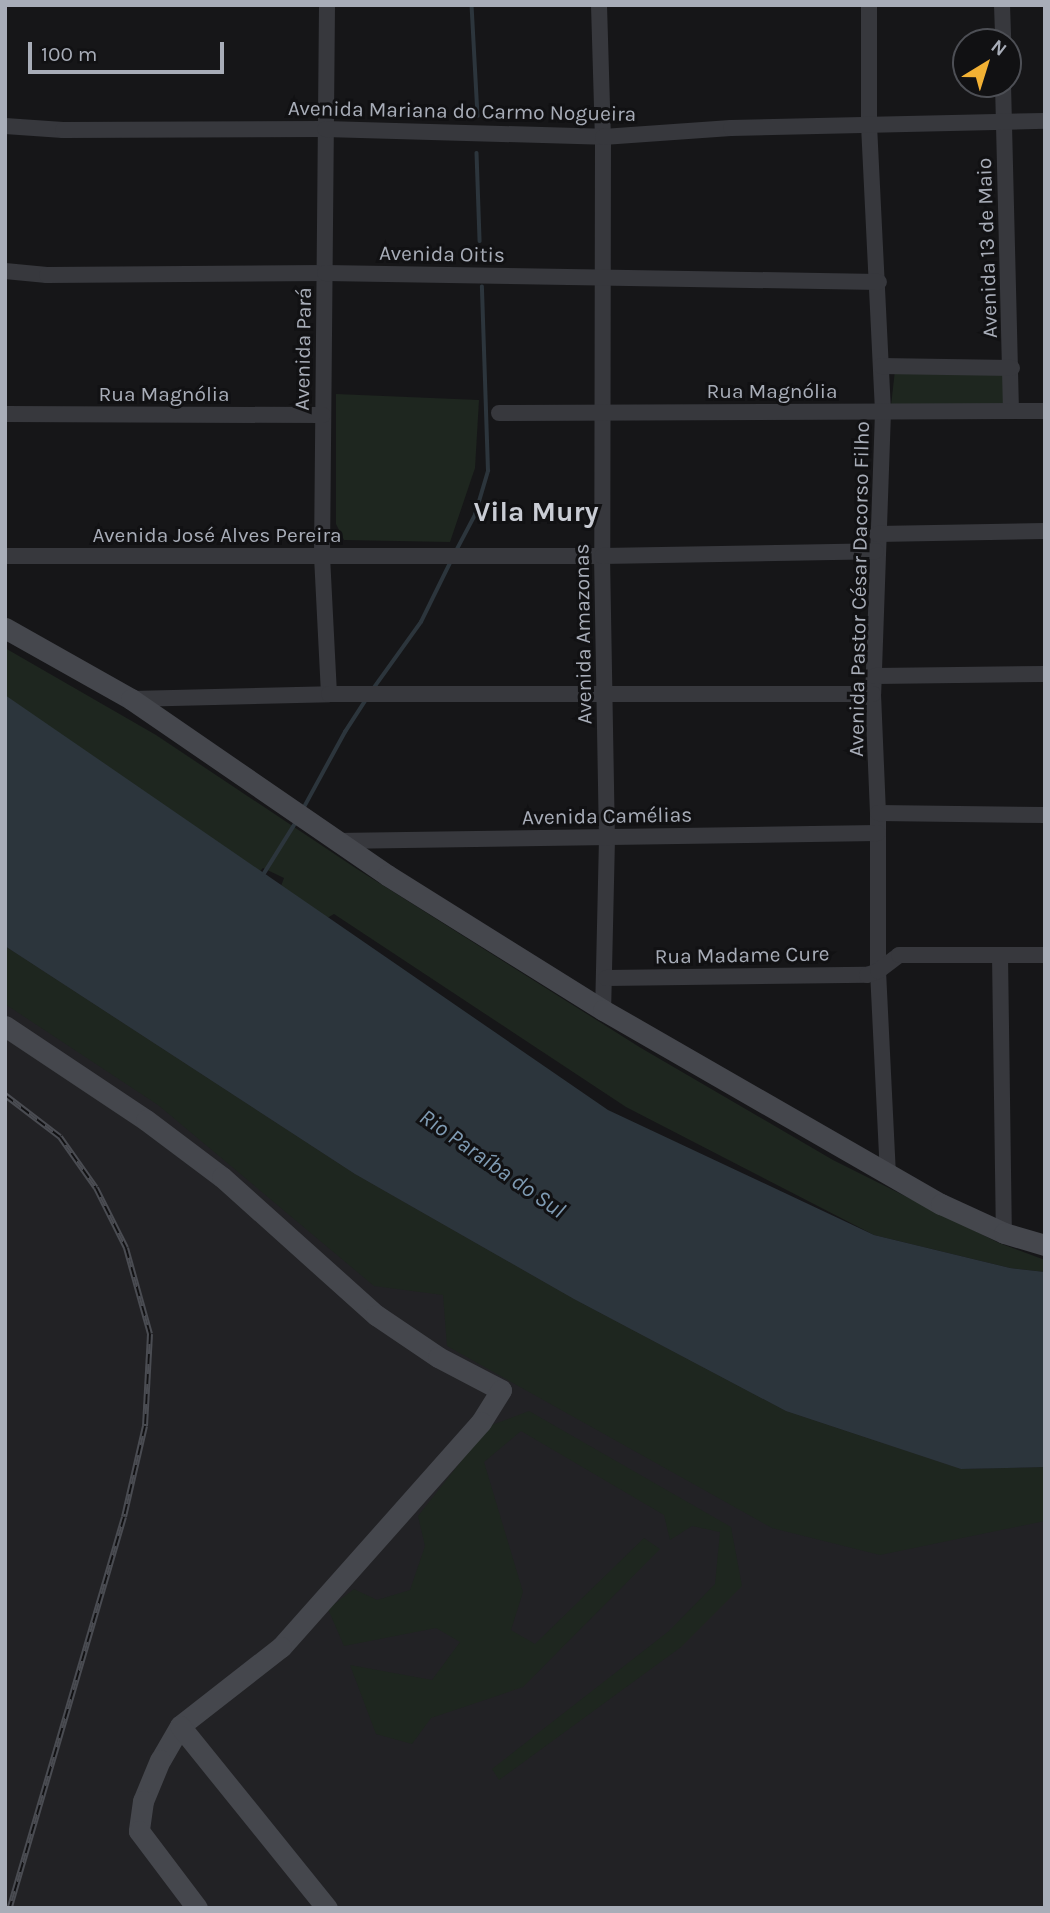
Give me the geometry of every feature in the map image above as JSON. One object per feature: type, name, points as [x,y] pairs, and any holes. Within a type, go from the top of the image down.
[{"type":"street","name":"Avenida Pará","points":[[327,5],[322,556],[329,694]]},
{"type":"street","name":"Avenida Amazonas","points":[[599,5],[603,137],[602,556],[607,838],[606,978],[603,1010]]},
{"type":"street","name":"Avenida Pastor César Dacorso Filho","points":[[869,5],[869,125],[879,282],[883,412],[873,694],[878,813],[878,971],[888,1173]]},
{"type":"street","points":[[1002,5],[1003,28]]},
{"type":"street","name":"Avenida 13 de Maio","points":[[1003,98],[1013,368],[1012,410]]},
{"type":"street","name":"Avenida Mariana do Carmo Nogueira","points":[[5,126],[63,130],[325,129],[603,137],[731,128],[1045,121]]},
{"type":"street","name":"Avenida Oitis","points":[[5,271],[47,275],[325,273],[879,282]]},
{"type":"street","points":[[881,366],[1013,368]]},
{"type":"street","name":"Rua Magnólia","points":[[499,413],[1045,411]]},
{"type":"street","name":"Rua Magnólia","points":[[5,414],[323,415]]},
{"type":"street","points":[[602,556],[1045,531]]},
{"type":"street","name":"Avenida José Alves Pereira","points":[[5,556],[602,556]]},
{"type":"street","points":[[5,628],[131,699],[336,841],[603,1010],[941,1204],[1004,1233],[1045,1245]]},
{"type":"street","points":[[875,676],[1045,674]]},
{"type":"street","points":[[131,699],[329,694],[873,694]]},
{"type":"street","points":[[878,813],[1045,815]]},
{"type":"street","name":"Avenida Camélias","points":[[336,841],[878,833]]},
{"type":"street","points":[[878,971],[900,955],[1045,955]]},
{"type":"street","points":[[1000,955],[1004,1233]]},
{"type":"street","name":"Rua Madame Cure","points":[[606,978],[867,975],[878,971]]},
{"type":"street","points":[[5,1026],[146,1120],[222,1177],[376,1315],[438,1357],[501,1390],[481,1422],[281,1647],[180,1726],[160,1760],[144,1801],[139,1831],[197,1908]]},
{"type":"street","points":[[180,1726],[327,1908]]},
{"type":"shaded area","points":[[895,370],[1004,373],[1003,405],[891,406]]},
{"type":"shaded area","points":[[336,394],[479,400],[475,468],[450,542],[344,540],[336,524]]},
{"type":"shaded area","points":[[5,648],[156,735],[357,869],[641,1048],[833,1160],[999,1243],[1045,1260],[1045,1272],[1010,1268],[874,1235],[626,1107],[334,914],[301,933],[270,915],[284,878],[263,868],[243,889],[5,697]]},
{"type":"shaded area","points":[[5,946],[961,1469],[1045,1467],[1045,1908],[5,1908]]},
{"type":"shaded area","points":[[5,946],[355,1174],[574,1299],[786,1411],[961,1469],[1045,1467],[1045,1521],[880,1555],[772,1528],[447,1346],[443,1295],[374,1286],[158,1105],[5,1004]]},
{"type":"shaded area","points":[[529,1411],[731,1527],[742,1586],[681,1647],[499,1780],[492,1769],[669,1631],[715,1584],[720,1532],[692,1526],[670,1540],[664,1515],[521,1431],[484,1462],[523,1592],[511,1630],[535,1644],[644,1538],[660,1549],[523,1687],[431,1718],[412,1744],[376,1734],[350,1665],[432,1680],[460,1642],[436,1628],[344,1646],[328,1609],[354,1589],[377,1600],[410,1590],[425,1546],[418,1516],[489,1426]]},
{"type":"water","name":"Rio Paraíba do Sul","points":[[5,695],[608,1110],[874,1235],[1010,1268],[1045,1272],[1045,1467],[961,1469],[786,1411],[574,1299],[355,1174],[5,946]]},
{"type":"waterway","points":[[472,5],[478,116]]},
{"type":"waterway","points":[[477,153],[480,241]]},
{"type":"waterway","points":[[456,551],[475,515],[488,471],[482,287]]},
{"type":"waterway","points":[[373,689],[421,622],[451,561]]},
{"type":"waterway","points":[[303,809],[367,698]]},
{"type":"waterway","points":[[263,875],[296,822]]},
{"type":"railway","points":[[5,1095],[60,1137],[96,1188],[126,1248],[150,1334],[145,1426],[124,1517],[10,1908]]},
{"type":"district","name":"Vila Mury","points":[[536,512]]}]
